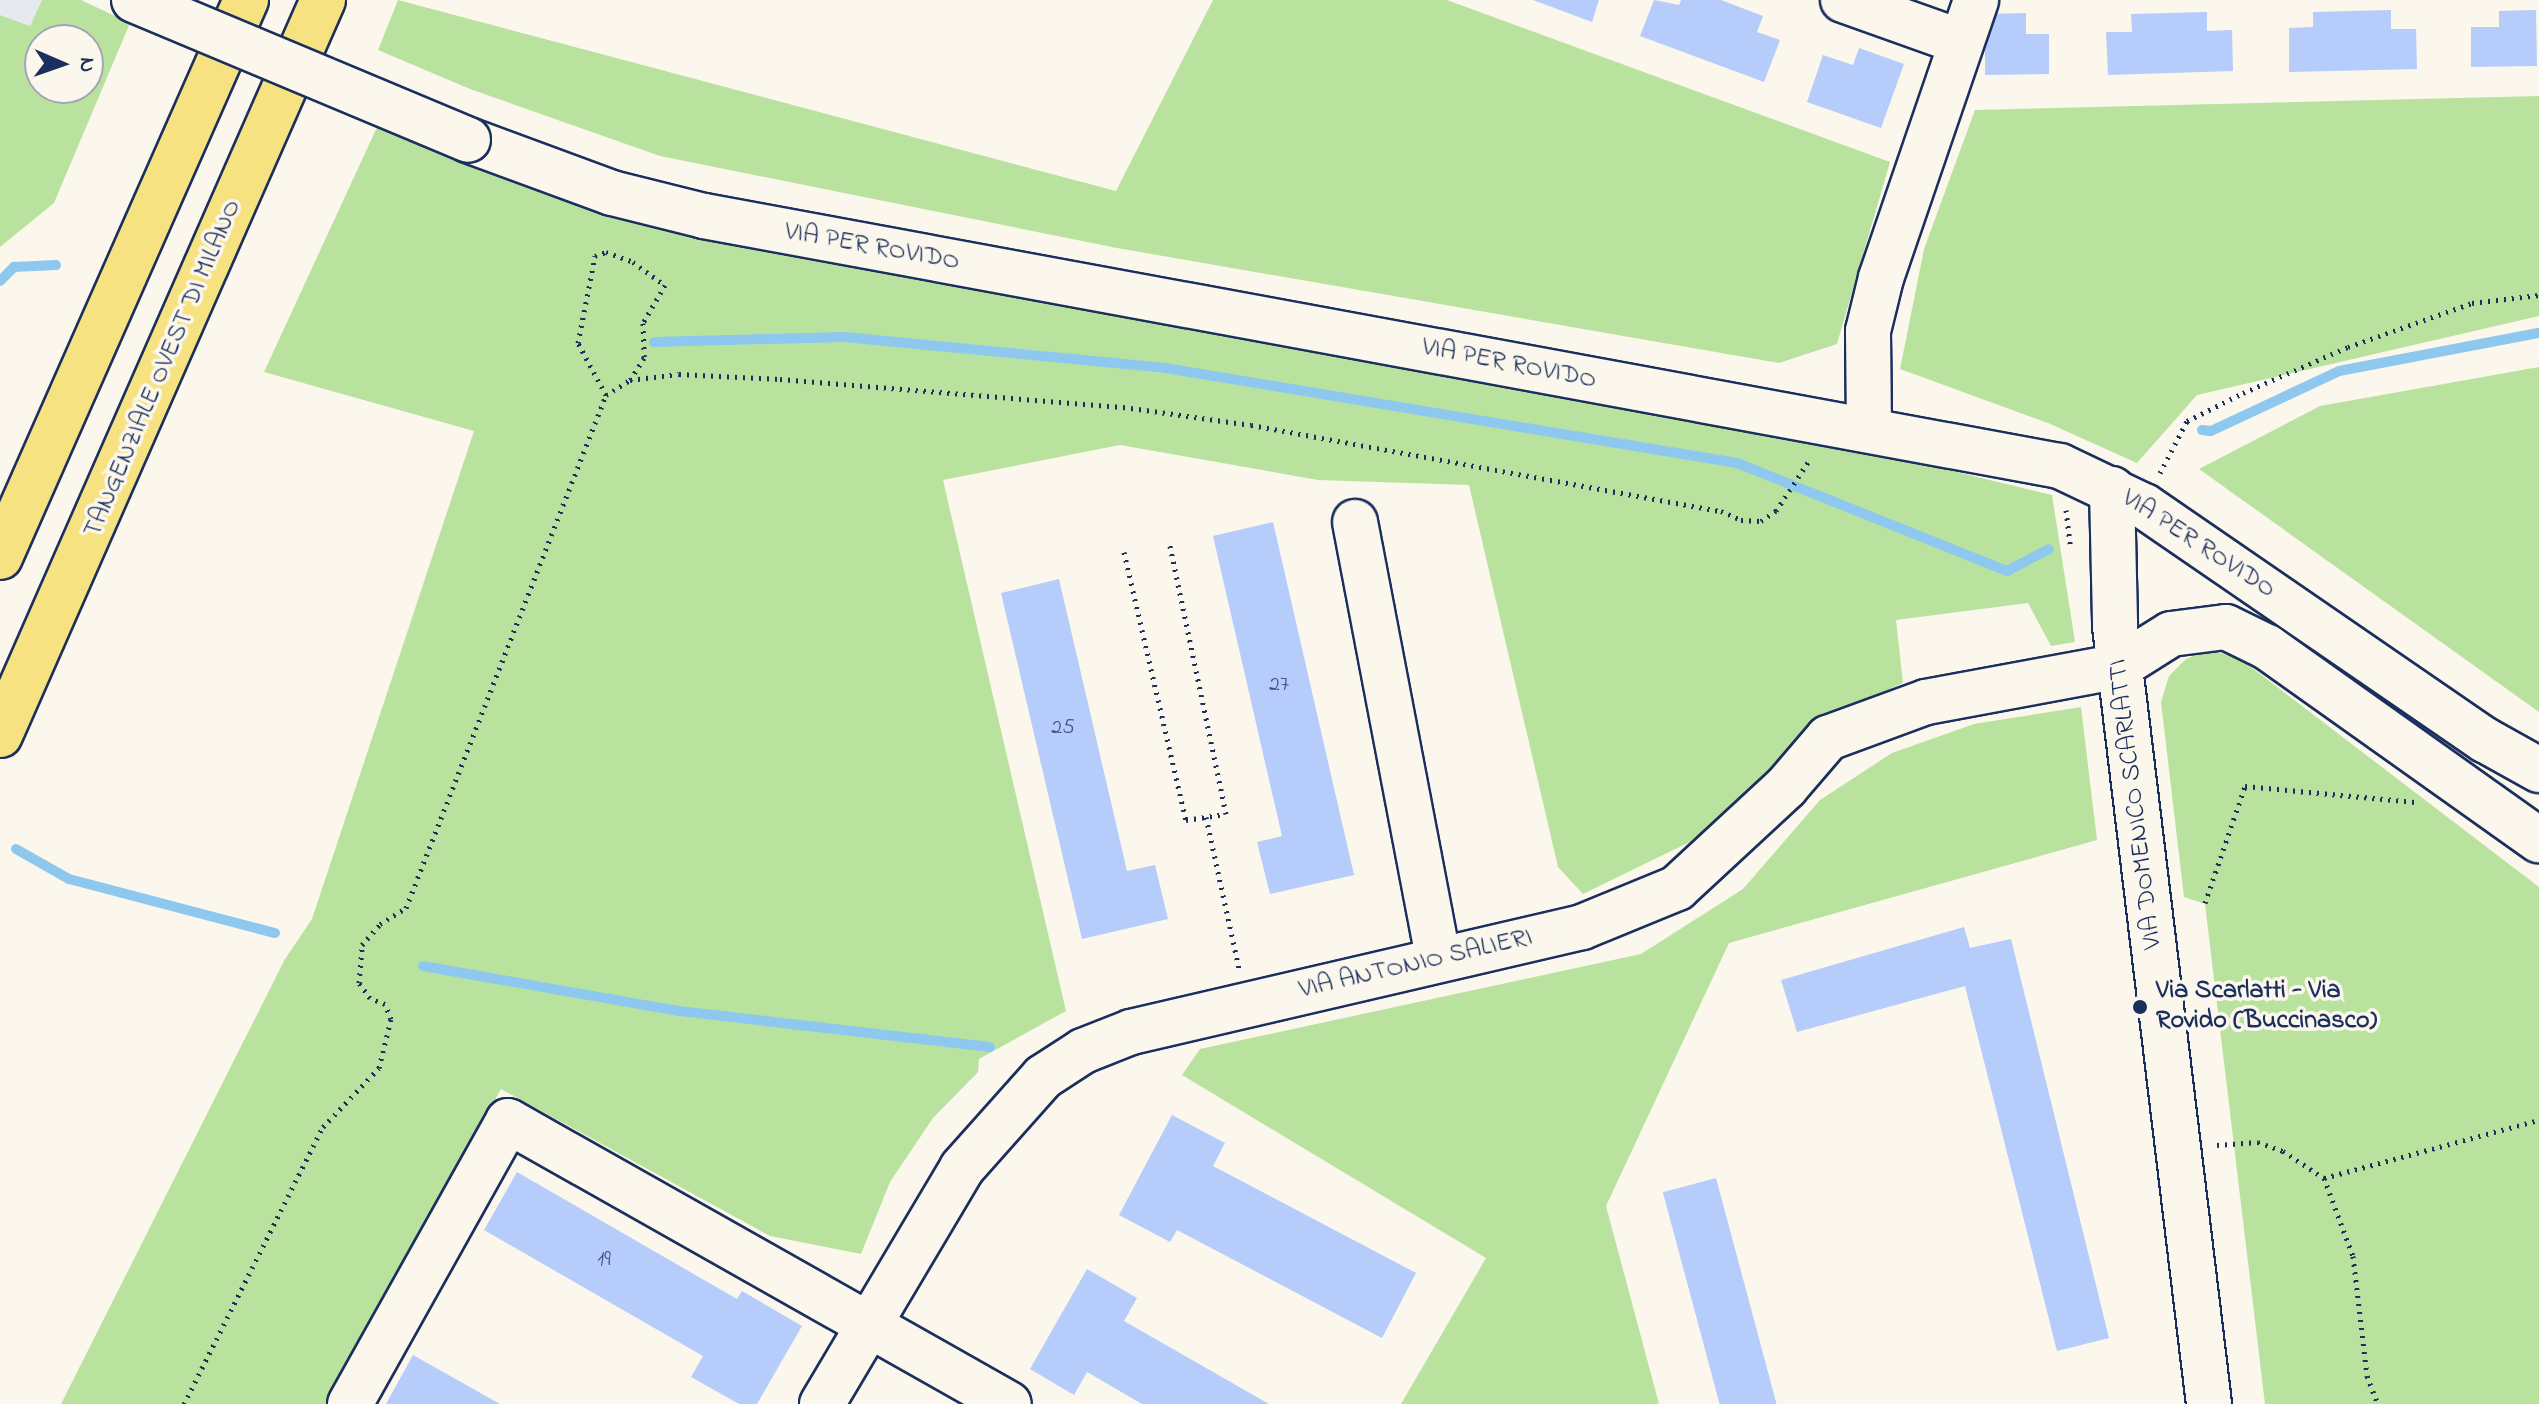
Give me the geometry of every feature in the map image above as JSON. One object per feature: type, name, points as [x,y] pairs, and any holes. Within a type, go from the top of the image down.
[{"type":"highway","points":[[0,557],[246,0]]},
{"type":"highway","name":"TANGENZIALE OVEST DI MILANO","points":[[0,735],[323,0]]},
{"type":"street","name":"VIA PER ROVIDO","points":[[134,0],[468,140],[612,193],[704,216],[1869,428],[2060,466],[2128,497],[2485,740],[2539,770]]},
{"type":"street","points":[[1843,0],[1961,42]]},
{"type":"street","points":[[1869,428],[1868,331],[1910,187],[1976,0]]},
{"type":"street","name":"VIA DOMENICO SCARLATTI","points":[[2128,497],[2112,596],[2209,1404]]},
{"type":"street","points":[[1355,522],[1438,959]]},
{"type":"street","points":[[2120,666],[2171,634],[2226,627],[2267,647],[2539,840]]},
{"type":"street","name":"VIA ANTONIO SALIERI","points":[[822,1404],[962,1168],[1043,1077],[1083,1051],[1131,1032],[1582,927],[1677,888],[1786,787],[1828,738],[1926,702],[2120,666]]},
{"type":"street","name":"VIA PER ROVIDO","points":[[2485,740],[2539,796]]},
{"type":"street","points":[[350,1404],[508,1121],[1009,1404]]},
{"type":"path","points":[[184,1404],[323,1127],[379,1068],[391,1019],[385,1004],[370,998],[359,983],[362,945],[380,924],[406,908],[442,805],[512,647],[606,395],[630,380],[644,358],[643,323],[665,285],[633,262],[606,252],[595,256],[578,343],[606,395]]},
{"type":"path","points":[[2128,497],[2187,421],[2362,342],[2472,303],[2539,295]]},
{"type":"path","points":[[630,380],[694,375],[1051,399],[1251,425],[1721,511],[1741,520],[1761,521],[1786,502],[1803,466]]},
{"type":"path","points":[[1124,552],[1186,820],[1226,814],[1169,542]]},
{"type":"path","points":[[2205,903],[2245,786],[2431,803]]},
{"type":"path","points":[[1206,817],[1247,1004]]},
{"type":"path","points":[[2324,1178],[2539,1120]]},
{"type":"path","points":[[2178,1147],[2258,1142],[2283,1151],[2324,1178],[2353,1256],[2367,1376],[2378,1404]]},
{"type":"shaded area","points":[[0,0],[42,0],[31,24],[0,15]]},
{"type":"green space","points":[[42,0],[81,0],[130,23],[104,85],[104,24],[31,24]]},
{"type":"green space","points":[[398,0],[1116,191],[1213,0],[1447,0],[1890,162],[1837,344],[1779,363],[1117,248],[660,156],[470,89],[378,50]]},
{"type":"green space","points":[[0,15],[25,24],[24,104],[96,104],[54,203],[0,247]]},
{"type":"green space","points":[[2539,96],[2539,316],[2197,395],[2137,463],[2048,423],[1900,369],[1924,249],[1975,110]]},
{"type":"green space","points":[[379,123],[1874,452],[2052,495],[2075,642],[2051,646],[2028,603],[1896,620],[1903,683],[1817,722],[1702,836],[1583,894],[1558,867],[1469,485],[1318,480],[1120,445],[943,480],[1066,1011],[979,1059],[978,1072],[933,1118],[890,1182],[861,1254],[770,1236],[501,1089],[327,1404],[61,1404],[285,959],[312,919],[474,431],[264,372]]},
{"type":"green space","points":[[2539,367],[2539,712],[2199,469],[2320,406]]},
{"type":"green space","points":[[2211,649],[2243,661],[2539,887],[2539,1404],[2265,1404],[2205,904],[2184,897],[2161,702],[2169,676],[2186,659]]},
{"type":"green space","points":[[2081,707],[2097,840],[1729,943],[1606,1206],[1659,1404],[1401,1404],[1486,1258],[1182,1075],[1200,1049],[1641,954],[1743,889],[1820,800],[1892,753],[1974,724]]},
{"type":"building","points":[[1533,0],[1599,0],[1592,22]]},
{"type":"building","points":[[1654,0],[1679,5],[1681,0],[1721,0],[1763,16],[1757,32],[1780,40],[1764,82],[1640,36]]},
{"type":"building","points":[[2391,10],[2391,29],[2416,29],[2417,69],[2289,72],[2289,28],[2313,27],[2313,12]]},
{"type":"building","points":[[2536,10],[2537,66],[2471,67],[2471,27],[2499,27],[2499,11]]},
{"type":"building","points":[[2207,12],[2207,31],[2232,30],[2233,71],[2108,75],[2106,32],[2132,32],[2131,14]]},
{"type":"building","points":[[2026,13],[2026,34],[2049,34],[2049,74],[1985,75],[1985,14]]},
{"type":"building","points":[[1859,48],[1904,64],[1881,128],[1807,102],[1823,55],[1853,65]]},
{"type":"building","points":[[1273,522],[1354,875],[1270,894],[1257,842],[1282,836],[1213,536]]},
{"type":"building","points":[[1059,579],[1127,871],[1155,865],[1168,919],[1082,939],[1001,593]]},
{"type":"building","points":[[1964,927],[1970,948],[2011,939],[2109,1338],[2057,1351],[1965,986],[1797,1032],[1781,980]]},
{"type":"building","points":[[1172,1115],[1225,1143],[1213,1166],[1416,1273],[1382,1338],[1177,1230],[1170,1242],[1119,1215]]},
{"type":"building","points":[[517,1172],[737,1299],[742,1291],[802,1326],[757,1404],[739,1404],[691,1377],[703,1356],[484,1230]]},
{"type":"building","points":[[1716,1178],[1777,1404],[1720,1404],[1663,1192]]},
{"type":"building","points":[[1087,1269],[1137,1298],[1124,1321],[1269,1404],[1142,1404],[1087,1372],[1074,1395],[1030,1369]]},
{"type":"building","points":[[413,1355],[500,1404],[386,1404]]},
{"type":"waterway","points":[[0,281],[14,267],[56,265]]},
{"type":"waterway","points":[[2202,430],[2211,431],[2339,371],[2539,333]]},
{"type":"waterway","points":[[654,342],[844,337],[1165,368],[1737,463],[2007,571],[2049,549]]},
{"type":"waterway","points":[[16,849],[69,879],[275,933]]},
{"type":"waterway","points":[[423,966],[679,1011],[990,1047]]},
{"type":"place","name":"Via Scarlatti - Via Rovido (Buccinasco)","points":[[2140,1007]]}]
